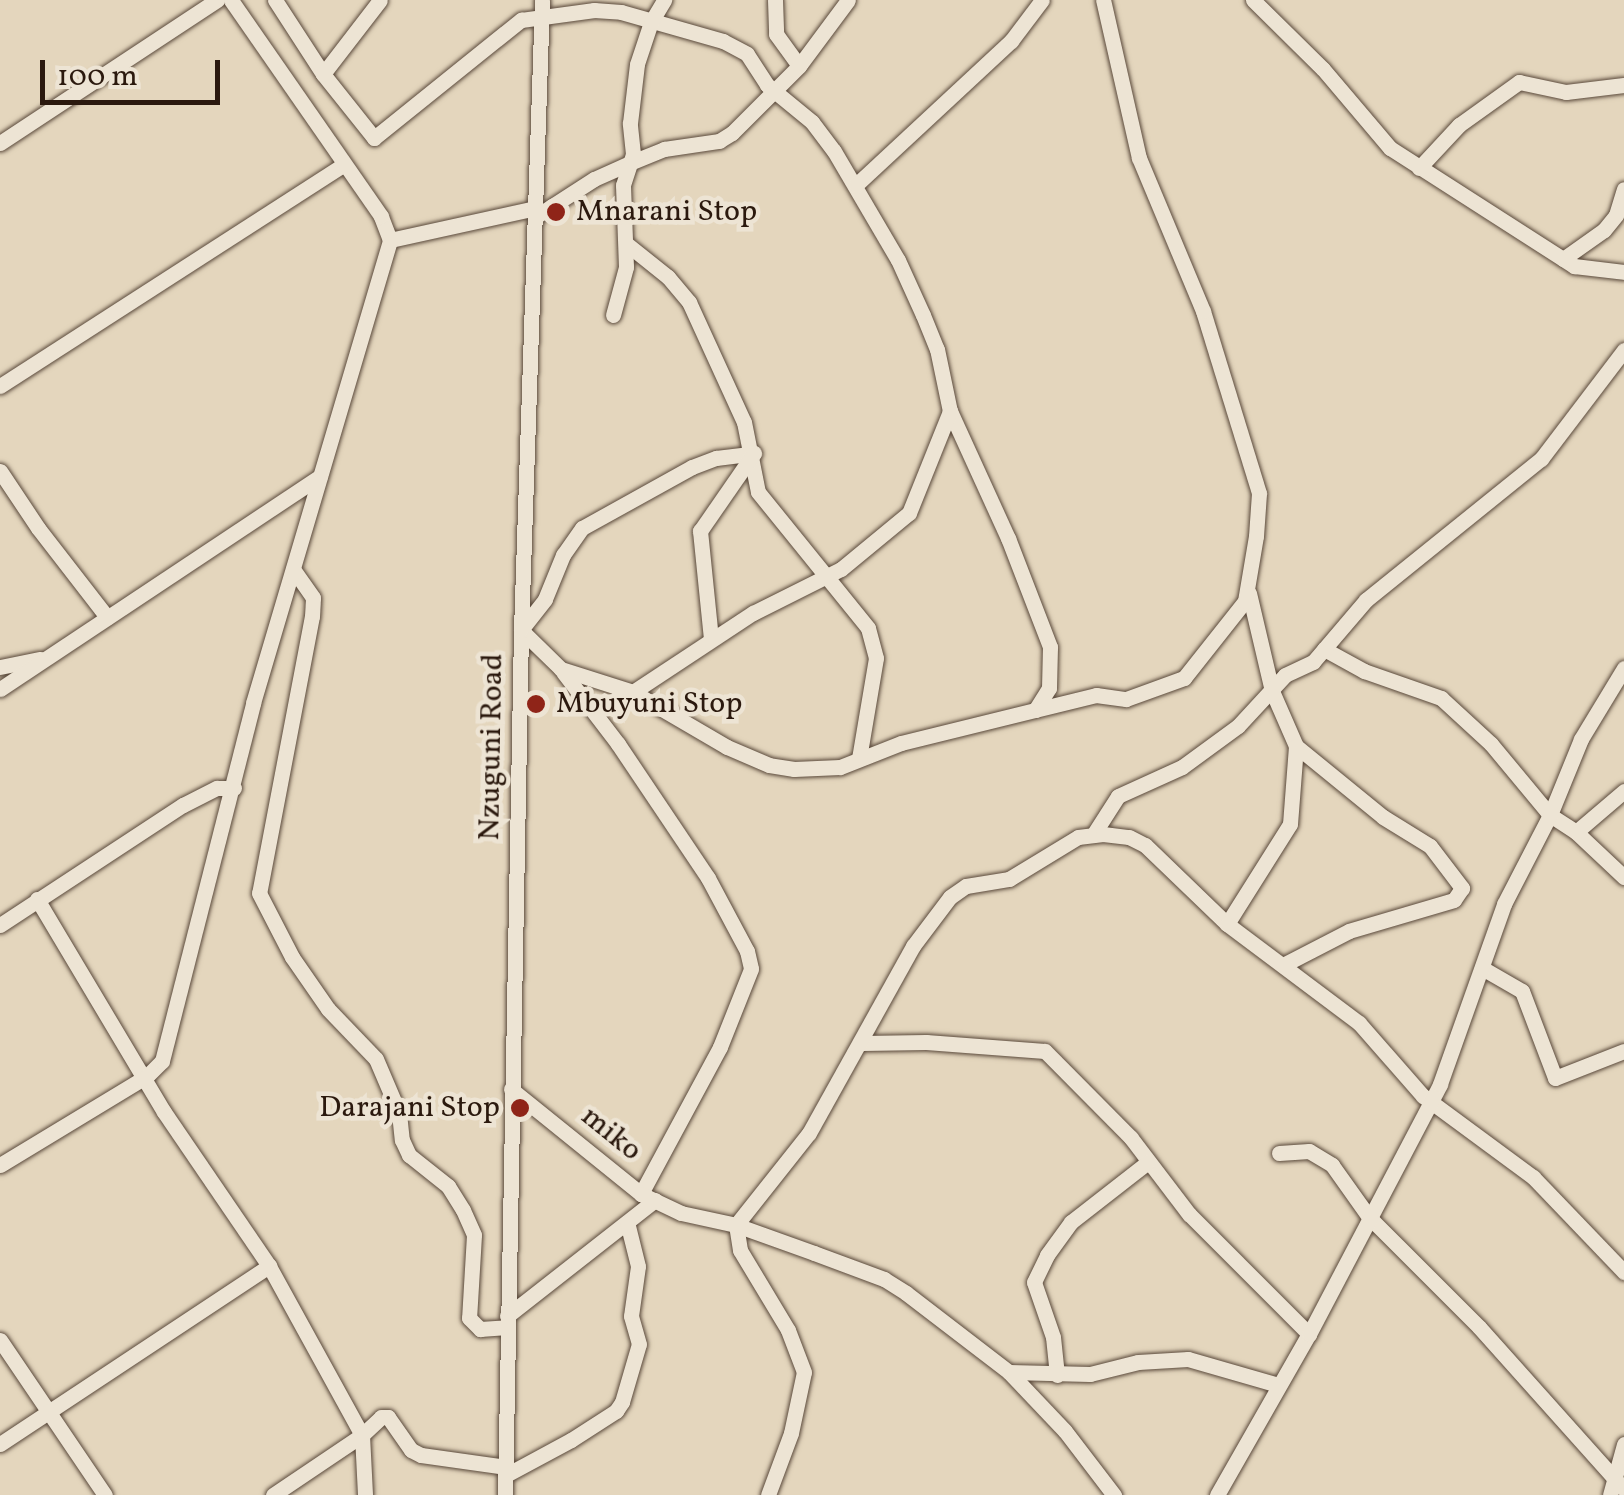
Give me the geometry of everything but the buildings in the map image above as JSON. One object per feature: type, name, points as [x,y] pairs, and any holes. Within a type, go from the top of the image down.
[{"type":"street","points":[[0,144],[217,0]]},
{"type":"street","points":[[0,1164],[147,1076],[165,1053],[234,788],[252,703],[390,240],[381,216],[342,166],[231,0]]},
{"type":"street","points":[[276,0],[323,74],[374,138],[520,20],[606,10],[736,47],[774,92],[812,122],[856,184],[898,260],[937,348],[950,411],[1008,538],[1050,647],[1049,688],[1035,710]]},
{"type":"street","points":[[323,74],[380,0]]},
{"type":"street","name":"Nzuguni Road","points":[[506,1495],[521,630],[542,0]]},
{"type":"street","points":[[613,315],[628,245],[623,185],[632,162],[630,123],[637,64],[651,22],[664,0]]},
{"type":"street","points":[[775,0],[776,34],[799,66]]},
{"type":"street","points":[[390,240],[535,212],[594,179],[664,149],[720,141],[799,66],[848,0]]},
{"type":"street","points":[[856,184],[992,60],[1042,0]]},
{"type":"street","points":[[1103,0],[1138,158],[1203,312],[1258,493],[1249,593],[1272,691],[1296,746],[1384,817],[1430,846],[1462,888],[1454,900],[1349,931],[1286,964]]},
{"type":"street","points":[[1253,0],[1323,70],[1390,148],[1574,266],[1624,272]]},
{"type":"street","points":[[1419,168],[1459,125],[1519,82],[1566,92],[1624,84]]},
{"type":"street","points":[[0,386],[342,166]]},
{"type":"street","points":[[1563,259],[1604,230],[1616,215],[1624,189]]},
{"type":"street","points":[[628,245],[668,277],[689,302],[744,422],[754,453],[758,492],[824,578],[863,620],[875,648],[858,759]]},
{"type":"street","points":[[1093,835],[1118,796],[1200,756],[1285,675],[1310,665],[1366,600],[1541,458],[1623,354]]},
{"type":"street","points":[[634,692],[711,639],[824,578],[909,513],[950,411]]},
{"type":"street","points":[[293,570],[313,598],[312,616],[259,893],[292,957],[328,1009],[376,1059],[396,1103],[402,1140],[410,1155],[448,1186],[463,1210],[474,1235],[469,1318],[480,1329],[507,1322],[628,1222],[648,1197],[720,1047],[752,969],[747,950],[708,878],[618,744],[561,669],[521,630],[545,599],[563,555],[582,528],[692,467],[716,458],[754,453]]},
{"type":"street","points":[[711,639],[700,531],[754,453]]},
{"type":"street","points":[[0,471],[38,528],[108,617]]},
{"type":"street","points":[[0,688],[320,476]]},
{"type":"street","points":[[561,669],[634,692],[727,747],[769,765],[814,770],[901,743],[1077,698],[1126,699],[1179,680],[1221,634],[1249,593]]},
{"type":"street","points":[[1324,650],[1364,671],[1441,698],[1490,744],[1550,815],[1576,832],[1624,877]]},
{"type":"street","points":[[0,668],[47,657]]},
{"type":"street","points":[[1217,1495],[1309,1334],[1431,1103],[1504,904],[1550,815],[1581,739],[1624,668]]},
{"type":"street","points":[[1609,694],[1624,704]]},
{"type":"street","points":[[1226,924],[1290,824],[1296,746]]},
{"type":"street","points":[[0,925],[182,806],[218,788],[234,788]]},
{"type":"street","points":[[1576,832],[1624,790]]},
{"type":"street","points":[[768,1495],[792,1433],[804,1372],[788,1330],[745,1260],[736,1226],[809,1133],[914,946],[950,897],[966,886],[1009,879],[1064,845],[1093,835],[1128,836],[1145,845],[1226,924],[1286,964],[1359,1023],[1431,1103],[1532,1177],[1624,1272]]},
{"type":"street","points":[[37,899],[147,1076],[164,1112],[269,1266],[362,1435],[365,1495]]},
{"type":"street","points":[[1482,968],[1522,991],[1555,1078],[1624,1051]]},
{"type":"street","points":[[862,1043],[1036,1047],[1055,1058],[1189,1214],[1309,1334]]},
{"type":"street","name":"miko","points":[[511,1089],[648,1197],[681,1213],[736,1226],[884,1279],[1009,1372],[1065,1431],[1114,1495]]},
{"type":"street","points":[[1279,1153],[1317,1154],[1342,1177],[1369,1217],[1479,1327],[1616,1488]]},
{"type":"street","points":[[1058,1375],[1053,1336],[1034,1292],[1039,1270],[1071,1222],[1148,1162]]},
{"type":"street","points":[[273,1495],[362,1435],[374,1421],[388,1418],[411,1450],[421,1454],[506,1471],[616,1411],[639,1344],[631,1316],[638,1266],[628,1222]]},
{"type":"street","points":[[0,1444],[269,1266]]},
{"type":"street","points":[[0,1340],[105,1495]]},
{"type":"street","points":[[1009,1372],[1090,1374],[1138,1362],[1188,1359],[1278,1385]]},
{"type":"street","points":[[1616,1488],[1624,1444]]},
{"type":"place","name":"Mnarani Stop","points":[[556,212]]},
{"type":"place","name":"Mbuyuni Stop","points":[[536,704]]},
{"type":"place","name":"Darajani Stop","points":[[520,1108]]}]
